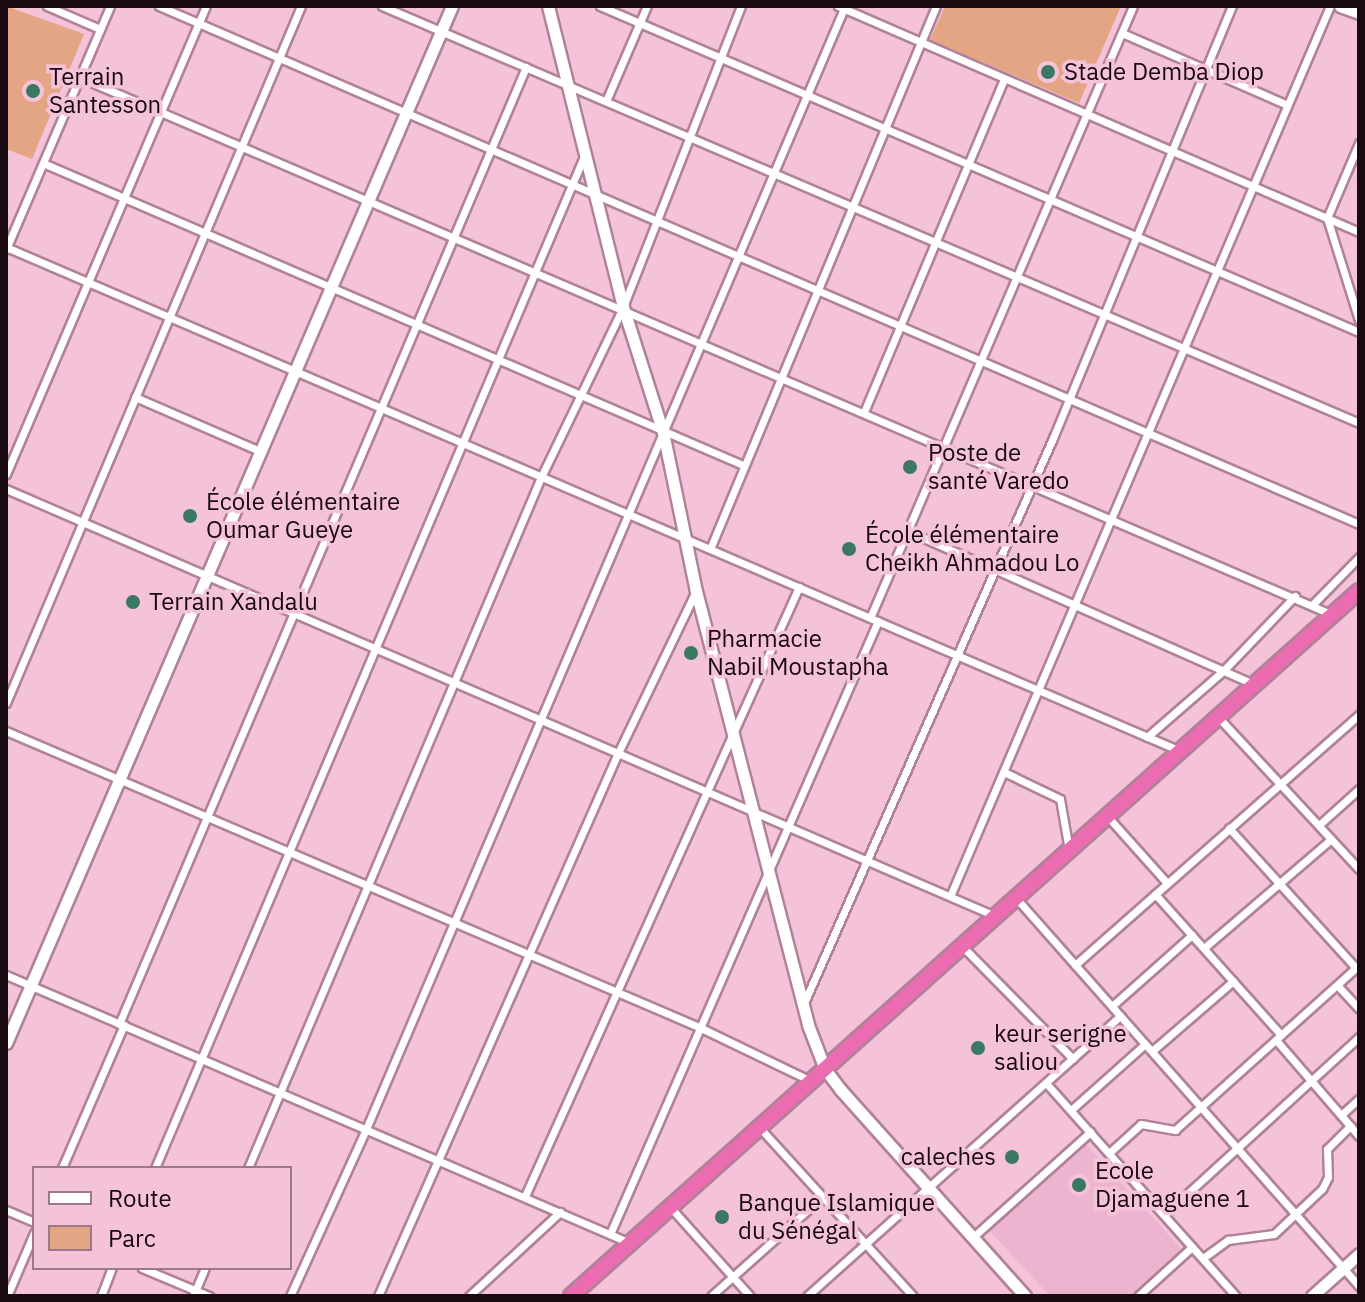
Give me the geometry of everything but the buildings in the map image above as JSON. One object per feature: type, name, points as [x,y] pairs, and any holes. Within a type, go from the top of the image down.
[{"type":"highway","points":[[571,1296],[1359,591]]},
{"type":"main road","points":[[6,1043],[452,6]]},
{"type":"main road","points":[[548,6],[623,307],[663,432],[683,537],[767,879],[802,1006],[825,1069],[1025,1296]]},
{"type":"main road","points":[[1340,6],[1359,13]]},
{"type":"main road","points":[[1312,1296],[1359,1254]]},
{"type":"street","points":[[47,6],[100,29]]},
{"type":"street","points":[[110,6],[6,247],[1181,752]]},
{"type":"street","points":[[159,6],[653,220],[1071,395],[1359,524]]},
{"type":"street","points":[[6,474],[206,6]]},
{"type":"street","points":[[6,703],[301,6]]},
{"type":"street","points":[[382,6],[1359,423]]},
{"type":"street","points":[[600,6],[1359,332]]},
{"type":"street","points":[[606,101],[647,6]]},
{"type":"street","points":[[249,1166],[541,477],[623,307],[686,135],[741,6]]},
{"type":"street","points":[[710,549],[936,6]]},
{"type":"street","points":[[610,1234],[790,825],[943,447],[1133,6]]},
{"type":"street","points":[[802,1006],[872,859],[956,656],[1071,395],[1232,6]]},
{"type":"street","points":[[951,894],[1150,431],[1285,104],[1330,6]]},
{"type":"street","points":[[290,1296],[366,1129],[842,7],[1003,81],[1359,232]]},
{"type":"street","points":[[1122,33],[1285,104]]},
{"type":"street","points":[[63,1166],[207,817],[526,67]]},
{"type":"street","points":[[79,77],[453,239],[623,307],[1333,615]]},
{"type":"street","points":[[864,412],[1003,81]]},
{"type":"street","points":[[1359,143],[1327,218],[1359,320]]},
{"type":"street","points":[[156,1166],[586,151]]},
{"type":"street","points":[[43,163],[743,465]]},
{"type":"street","points":[[135,397],[260,451]]},
{"type":"street","points":[[6,489],[751,810],[872,859],[995,916]]},
{"type":"street","points":[[908,531],[1255,685]]},
{"type":"street","points":[[1313,604],[1359,557]]},
{"type":"street","points":[[525,1196],[614,990],[733,737],[799,587]]},
{"type":"street","points":[[378,1296],[532,955],[618,753],[696,591]]},
{"type":"street","points":[[1147,737],[1223,671],[1295,596]]},
{"type":"street","points":[[1075,965],[1359,715]]},
{"type":"street","points":[[1219,718],[1359,869]]},
{"type":"street","points":[[6,731],[699,1027],[812,1082]]},
{"type":"street","points":[[1004,772],[1060,799],[1069,850]]},
{"type":"street","points":[[1319,825],[1359,789]]},
{"type":"street","points":[[1108,817],[1167,883]]},
{"type":"street","points":[[1109,1153],[1141,1124],[1175,1130],[1357,966],[1229,828]]},
{"type":"street","points":[[1204,948],[1331,839]]},
{"type":"street","points":[[1155,894],[1233,981],[1311,1081],[1359,1136]]},
{"type":"street","points":[[1016,898],[1359,1286]]},
{"type":"street","points":[[1112,1006],[1192,935]]},
{"type":"street","points":[[962,946],[1073,1059]]},
{"type":"street","points":[[6,975],[630,1243]]},
{"type":"street","points":[[1152,1051],[1233,981]]},
{"type":"street","points":[[1337,985],[1359,1009]]},
{"type":"street","points":[[812,1294],[1120,1016]]},
{"type":"street","points":[[1164,1215],[1359,1037]]},
{"type":"street","points":[[1071,1110],[1145,1044]]},
{"type":"street","points":[[1046,1083],[1236,1296]]},
{"type":"street","points":[[1341,1115],[1359,1099]]},
{"type":"street","points":[[1203,1258],[1228,1240],[1268,1238],[1327,1182],[1327,1149],[1350,1126]]},
{"type":"street","points":[[760,1128],[913,1296]]},
{"type":"street","points":[[972,1238],[1090,1132]]},
{"type":"street","points":[[711,1296],[822,1197]]},
{"type":"street","points":[[671,1208],[750,1296]]},
{"type":"street","points":[[6,1210],[32,1221]]},
{"type":"street","points":[[469,1296],[560,1212]]},
{"type":"street","points":[[7,1296],[32,1238]]},
{"type":"street","points":[[1138,1296],[1192,1247]]},
{"type":"street","points":[[101,1296],[111,1270]]},
{"type":"street","points":[[146,1270],[194,1293],[209,1296]]},
{"type":"street","points":[[194,1293],[204,1270]]},
{"type":"shaded area","name":"Ecole Djamaguene 1","points":[[1084,1142],[1184,1252],[1133,1296],[1050,1296],[987,1228]]},
{"type":"green space","name":"Terrain Santesson","points":[[6,6],[84,34],[32,159],[6,149]]},
{"type":"green space","name":"Stade Demba Diop","points":[[945,6],[1121,6],[1079,103],[930,40]]},
{"type":"place","name":"Stade Demba Diop","points":[[1048,72]]},
{"type":"place","name":"Terrain Santesson","points":[[33,91]]},
{"type":"place","name":"Poste de santé Varedo","points":[[910,467]]},
{"type":"place","name":"École élémentaire Oumar Gueye","points":[[190,516]]},
{"type":"place","name":"École élémentaire Cheikh Ahmadou Lo","points":[[849,549]]},
{"type":"place","name":"Terrain Xandalu","points":[[133,602]]},
{"type":"place","name":"Pharmacie Nabil Moustapha","points":[[691,653]]},
{"type":"place","name":"keur serigne saliou","points":[[978,1048]]},
{"type":"place","name":"caleches","points":[[1012,1157]]},
{"type":"place","name":"Ecole Djamaguene 1","points":[[1079,1185]]},
{"type":"place","name":"Banque Islamique du Sénégal","points":[[722,1217]]}]
